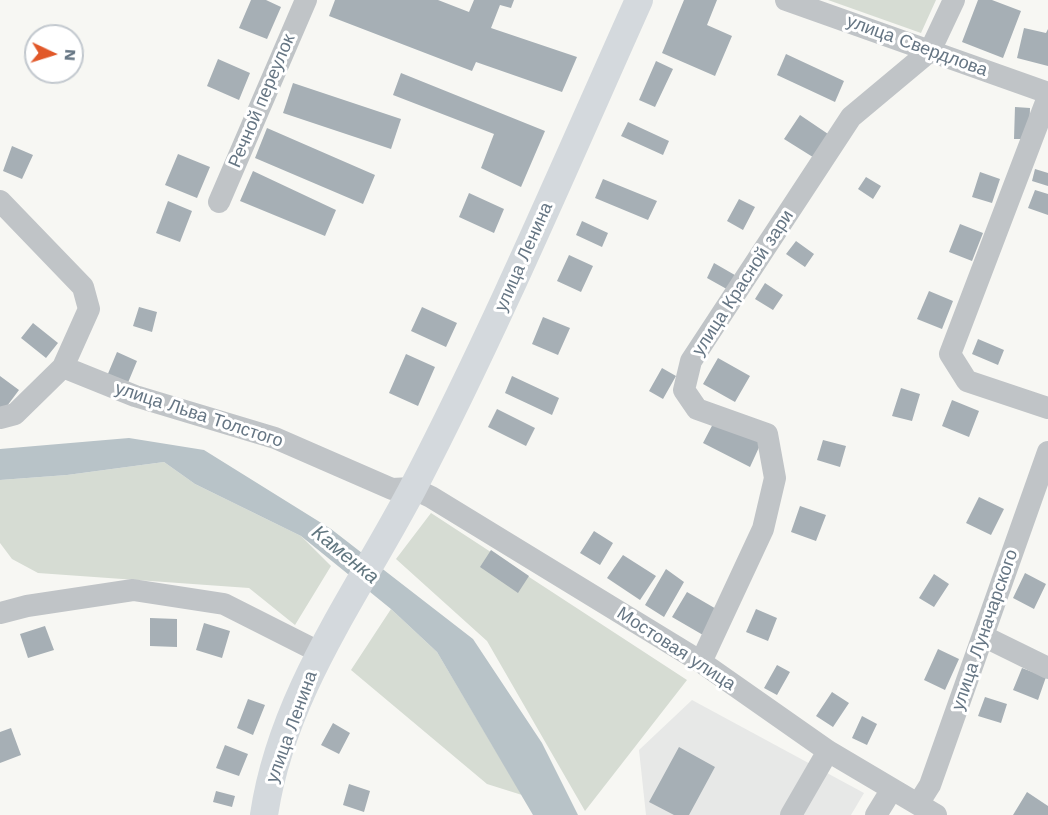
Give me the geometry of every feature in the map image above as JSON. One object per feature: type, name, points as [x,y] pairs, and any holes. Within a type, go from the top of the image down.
[{"type":"main road","name":"улица Ленина","points":[[264,815],[273,771],[322,647],[406,499],[508,294],[639,0]]},
{"type":"street","name":"Речной переулок","points":[[219,202],[306,0]]},
{"type":"street","name":"улица Свердлова","points":[[786,0],[1048,95]]},
{"type":"street","name":"улица Красной зари","points":[[700,662],[763,529],[775,478],[767,434],[697,408],[684,390],[692,361],[851,117],[930,51],[954,0]]},
{"type":"street","points":[[1048,95],[950,354],[967,381],[1048,408]]},
{"type":"street","points":[[0,201],[83,287],[89,309],[63,367],[15,414],[0,418]]},
{"type":"street","name":"улица Льва Толстого","points":[[63,367],[135,396],[275,438],[392,489],[406,499]]},
{"type":"street","name":"улица Луначарского","points":[[927,810],[930,785],[1048,452]]},
{"type":"street","name":"Мостовая улица","points":[[406,499],[441,503],[700,662],[828,751],[927,810]]},
{"type":"street","points":[[0,613],[27,606],[133,590],[224,604],[322,647]]},
{"type":"street","points":[[983,636],[1048,668]]},
{"type":"street","points":[[791,815],[828,751]]},
{"type":"street","points":[[876,815],[892,789]]},
{"type":"shaded area","points":[[828,0],[936,0],[921,33]]},
{"type":"shaded area","points":[[164,462],[195,484],[301,536],[331,566],[295,625],[249,588],[38,573],[12,559],[0,543],[0,480],[67,475]]},
{"type":"shaded area","points":[[431,513],[687,680],[585,811],[487,641],[396,559]]},
{"type":"shaded area","points":[[391,609],[437,652],[522,795],[487,784],[351,670]]},
{"type":"shaded area","points":[[692,700],[864,793],[851,815],[646,815],[639,750]]},
{"type":"water","name":"Каменка","points":[[129,438],[204,450],[331,529],[473,639],[542,743],[578,815],[533,815],[437,652],[391,609],[301,536],[195,484],[164,462],[67,475],[0,480],[0,449]]},
{"type":"building","points":[[251,0],[266,0],[281,7],[267,39],[239,28]]},
{"type":"building","points":[[335,0],[438,0],[469,12],[474,0],[514,0],[511,8],[500,5],[491,28],[577,57],[562,92],[476,62],[472,71],[329,16]]},
{"type":"building","points":[[684,0],[717,0],[707,25],[732,36],[715,76],[662,53]]},
{"type":"building","points":[[978,0],[992,0],[1021,11],[1003,58],[962,42]]},
{"type":"building","points":[[1024,28],[1046,33],[1048,29],[1048,66],[1017,58]]},
{"type":"building","points":[[786,54],[844,81],[835,102],[777,75]]},
{"type":"building","points":[[218,59],[250,73],[239,100],[207,86]]},
{"type":"building","points":[[656,61],[673,69],[655,107],[639,100]]},
{"type":"building","points":[[401,73],[545,131],[521,187],[481,168],[494,134],[393,95]]},
{"type":"building","points":[[293,83],[401,119],[391,149],[283,113]]},
{"type":"building","points":[[1015,107],[1030,108],[1029,139],[1014,139]]},
{"type":"building","points":[[800,115],[831,136],[816,159],[784,139]]},
{"type":"building","points":[[628,122],[669,141],[663,155],[621,136]]},
{"type":"building","points":[[267,128],[375,175],[363,204],[255,158]]},
{"type":"building","points":[[12,146],[33,155],[22,179],[3,171]]},
{"type":"building","points":[[178,154],[210,167],[197,198],[165,185]]},
{"type":"building","points":[[1035,169],[1048,173],[1048,186],[1032,181]]},
{"type":"building","points":[[253,171],[336,210],[325,236],[240,201]]},
{"type":"building","points":[[980,172],[1000,179],[992,203],[972,197]]},
{"type":"building","points":[[866,177],[881,186],[873,199],[858,189]]},
{"type":"building","points":[[603,179],[657,201],[648,220],[595,198]]},
{"type":"building","points":[[1035,190],[1048,194],[1048,215],[1028,208]]},
{"type":"building","points":[[469,193],[504,209],[494,233],[459,217]]},
{"type":"building","points":[[739,199],[755,207],[743,230],[727,221]]},
{"type":"building","points":[[168,201],[192,211],[180,242],[156,233]]},
{"type":"building","points":[[582,221],[608,233],[602,247],[576,235]]},
{"type":"building","points":[[960,224],[983,233],[972,261],[949,252]]},
{"type":"building","points":[[796,241],[814,254],[805,267],[786,254]]},
{"type":"building","points":[[569,255],[593,266],[581,292],[557,281]]},
{"type":"building","points":[[714,263],[740,278],[732,292],[707,278]]},
{"type":"building","points":[[765,283],[783,295],[773,310],[755,299]]},
{"type":"building","points":[[929,291],[953,301],[942,329],[917,319]]},
{"type":"building","points":[[139,307],[157,312],[152,332],[133,326]]},
{"type":"building","points":[[422,307],[457,323],[446,347],[411,331]]},
{"type":"building","points":[[543,317],[570,328],[558,355],[532,344]]},
{"type":"building","points":[[33,323],[58,343],[46,358],[21,338]]},
{"type":"building","points":[[978,339],[1004,350],[998,365],[972,354]]},
{"type":"building","points":[[117,352],[137,361],[127,385],[107,376]]},
{"type":"building","points":[[406,354],[435,367],[418,406],[389,393]]},
{"type":"building","points":[[718,358],[750,376],[735,402],[703,384]]},
{"type":"building","points":[[662,368],[676,376],[663,399],[649,391]]},
{"type":"building","points":[[0,376],[19,390],[4,410],[0,408]]},
{"type":"building","points":[[512,376],[559,398],[552,415],[505,393]]},
{"type":"building","points":[[901,388],[920,394],[912,421],[892,416]]},
{"type":"building","points":[[952,400],[979,411],[969,437],[942,426]]},
{"type":"building","points":[[497,409],[535,428],[526,446],[488,427]]},
{"type":"building","points":[[715,420],[761,443],[750,467],[703,443]]},
{"type":"building","points":[[823,440],[846,446],[840,467],[817,460]]},
{"type":"building","points":[[979,497],[1004,509],[991,535],[966,523]]},
{"type":"building","points":[[800,506],[826,515],[816,541],[791,532]]},
{"type":"building","points":[[594,531],[613,543],[600,565],[580,553]]},
{"type":"building","points":[[491,550],[529,576],[518,593],[480,567]]},
{"type":"building","points":[[623,555],[656,576],[640,600],[607,578]]},
{"type":"building","points":[[666,569],[684,582],[664,617],[645,605]]},
{"type":"building","points":[[1025,573],[1046,584],[1034,609],[1013,598]]},
{"type":"building","points":[[934,574],[949,584],[934,607],[919,598]]},
{"type":"building","points":[[687,592],[718,610],[703,635],[672,617]]},
{"type":"building","points":[[756,609],[777,618],[768,641],[746,632]]},
{"type":"building","points":[[150,618],[177,619],[177,647],[150,646]]},
{"type":"building","points":[[204,623],[230,631],[222,658],[196,650]]},
{"type":"building","points":[[45,626],[54,650],[28,658],[20,634]]},
{"type":"building","points":[[938,649],[959,659],[945,690],[924,680]]},
{"type":"building","points":[[777,665],[790,672],[777,695],[764,688]]},
{"type":"building","points":[[1022,668],[1046,677],[1038,700],[1013,690]]},
{"type":"building","points":[[832,692],[849,703],[833,727],[816,716]]},
{"type":"building","points":[[985,697],[1007,704],[1001,723],[978,716]]},
{"type":"building","points":[[248,699],[265,705],[253,735],[237,728]]},
{"type":"building","points":[[862,716],[877,724],[867,745],[852,738]]},
{"type":"building","points":[[333,723],[350,733],[339,754],[321,745]]},
{"type":"building","points":[[11,728],[21,755],[0,763],[0,732]]},
{"type":"building","points":[[225,745],[248,754],[239,776],[216,768]]},
{"type":"building","points":[[679,747],[715,767],[689,815],[674,815],[649,802]]},
{"type":"building","points":[[349,784],[370,791],[364,812],[343,805]]},
{"type":"building","points":[[216,791],[235,796],[232,807],[213,802]]},
{"type":"building","points":[[1027,792],[1048,806],[1048,815],[1013,815]]}]
